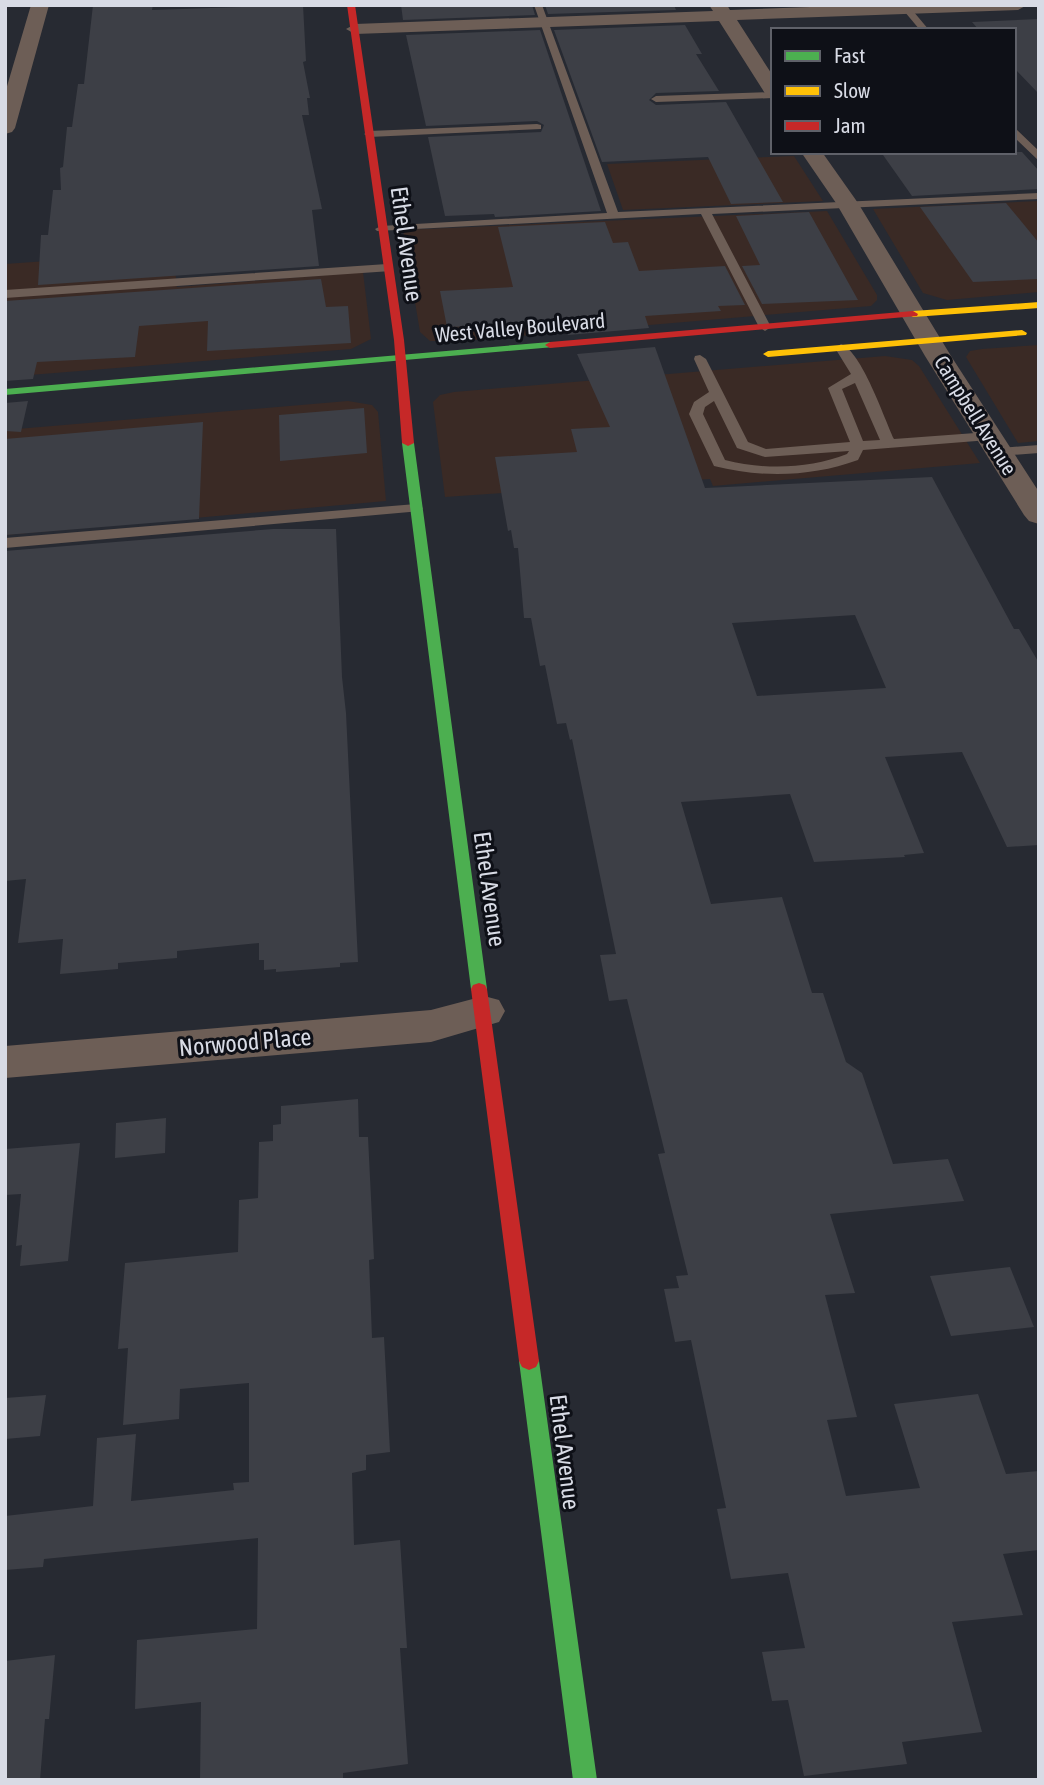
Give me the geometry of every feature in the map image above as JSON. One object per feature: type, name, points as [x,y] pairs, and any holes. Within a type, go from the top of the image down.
[{"type":"street","points":[[5,128],[40,5]]},
{"type":"street","name":"Ethel Avenue","points":[[351,5],[401,358],[416,508],[585,1780]]},
{"type":"street","points":[[355,29],[540,14],[1018,5]]},
{"type":"street","points":[[722,11],[771,90]]},
{"type":"street","name":"Campbell Avenue","points":[[812,154],[847,202],[931,340],[938,356],[1039,515]]},
{"type":"street","name":"West Valley Boulevard","points":[[5,392],[1039,305]]},
{"type":"street","points":[[747,355],[1039,331]]},
{"type":"street","name":"Norwood Place","points":[[5,1062],[431,1026],[484,1011]]},
{"type":"lane","points":[[905,7],[923,28]]},
{"type":"lane","points":[[540,14],[614,216]]},
{"type":"lane","points":[[656,99],[771,93]]},
{"type":"lane","points":[[369,134],[537,127]]},
{"type":"lane","points":[[1016,132],[1039,158]]},
{"type":"lane","points":[[381,229],[847,202],[1039,196]]},
{"type":"lane","points":[[705,211],[765,327]]},
{"type":"lane","points":[[5,294],[387,268]]},
{"type":"lane","points":[[841,348],[858,376],[889,443]]},
{"type":"lane","points":[[700,359],[742,445],[757,451],[765,453],[889,443],[994,444],[1039,449]]},
{"type":"lane","points":[[716,393],[699,405],[696,414],[719,463],[739,469],[775,470],[840,463],[853,457],[858,446],[835,388],[858,376]]},
{"type":"lane","points":[[5,543],[416,508]]},
{"type":"shaded area","points":[[794,156],[823,201],[623,210],[607,164]]},
{"type":"shaded area","points":[[1039,201],[1039,292],[947,300],[923,293],[873,209]]},
{"type":"shaded area","points":[[827,211],[877,295],[877,300],[871,306],[461,341],[430,341],[420,332],[403,230]]},
{"type":"shaded area","points":[[173,252],[177,287],[363,272],[371,339],[351,349],[5,377],[5,264]]},
{"type":"shaded area","points":[[1039,345],[1039,441],[1018,443],[966,357],[970,351],[982,349]]},
{"type":"shaded area","points":[[885,356],[912,360],[919,366],[980,463],[713,486],[710,479],[445,497],[433,402],[440,395]]},
{"type":"shaded area","points":[[348,401],[372,405],[378,412],[386,501],[5,535],[5,430]]},
{"type":"building","points":[[93,5],[153,5],[152,10],[303,5],[306,61],[303,62],[310,98],[307,98],[309,115],[302,115],[322,209],[312,210],[319,266],[38,285],[41,235],[48,235],[53,190],[61,190],[60,168],[63,167],[67,127],[72,127],[78,84],[84,84]]},
{"type":"building","points":[[401,5],[532,5],[535,15],[403,20]]},
{"type":"building","points":[[545,5],[674,5],[676,10],[548,14]]},
{"type":"building","points":[[1039,19],[1039,94],[1016,70],[1016,28],[977,28],[972,22]]},
{"type":"building","points":[[685,25],[702,54],[696,54],[719,91],[656,93],[649,100],[656,105],[726,102],[783,202],[731,204],[708,157],[602,162],[554,30]]},
{"type":"building","points":[[540,30],[601,211],[495,217],[494,214],[445,216],[428,137],[541,132],[544,125],[537,121],[426,126],[406,35]]},
{"type":"building","points":[[1022,152],[1039,171],[1039,189],[912,196],[883,155]]},
{"type":"building","points":[[1006,203],[1039,243],[1039,279],[973,282],[920,207]]},
{"type":"building","points":[[809,212],[858,300],[762,304],[742,266],[760,265],[736,216]]},
{"type":"building","points":[[605,222],[613,243],[628,242],[639,271],[725,266],[745,305],[718,306],[721,311],[645,316],[649,328],[568,335],[563,324],[447,327],[440,291],[513,287],[498,227]]},
{"type":"building","points":[[321,279],[326,307],[348,306],[351,343],[207,351],[208,321],[139,326],[135,357],[37,362],[33,379],[5,381],[5,301]]},
{"type":"building","points":[[655,347],[705,488],[932,477],[1014,629],[1019,629],[1039,663],[1039,845],[1007,847],[962,752],[885,757],[924,853],[904,855],[905,857],[814,862],[790,794],[681,802],[711,904],[782,897],[812,993],[823,993],[846,1062],[862,1073],[893,1164],[948,1159],[964,1201],[830,1214],[855,1293],[825,1295],[857,1417],[827,1420],[846,1496],[920,1488],[894,1404],[978,1394],[1006,1474],[1039,1471],[1039,1550],[1003,1554],[1023,1615],[952,1622],[982,1732],[902,1742],[907,1764],[804,1776],[788,1700],[772,1701],[762,1652],[805,1648],[788,1573],[731,1579],[717,1509],[726,1508],[691,1340],[675,1342],[664,1289],[679,1288],[676,1276],[688,1275],[658,1154],[665,1153],[627,999],[609,1001],[600,955],[616,954],[572,739],[570,740],[566,723],[557,724],[545,665],[540,666],[531,618],[524,618],[518,548],[514,548],[511,530],[508,531],[495,457],[577,452],[571,429],[610,427],[577,354]],"holes":[[[855,615],[886,688],[757,696],[732,623]]]},
{"type":"building","points":[[28,401],[21,432],[5,431],[5,403]]},
{"type":"building","points":[[364,408],[367,453],[280,461],[279,415]]},
{"type":"building","points":[[203,422],[199,519],[5,535],[5,439]]},
{"type":"building","points":[[273,529],[336,529],[358,962],[340,963],[340,967],[276,972],[276,969],[264,970],[264,960],[259,960],[259,943],[177,951],[177,958],[118,963],[118,969],[60,974],[63,939],[18,943],[26,879],[5,881],[5,551]]},
{"type":"building","points":[[358,1099],[359,1137],[368,1137],[374,1259],[369,1260],[372,1338],[384,1337],[390,1452],[366,1455],[366,1470],[352,1473],[354,1545],[400,1540],[407,1648],[400,1648],[408,1764],[343,1773],[343,1780],[200,1780],[201,1702],[135,1709],[137,1640],[257,1629],[258,1538],[44,1559],[43,1567],[5,1570],[5,1516],[93,1506],[97,1438],[136,1434],[131,1501],[234,1490],[233,1483],[249,1482],[249,1383],[180,1389],[179,1419],[123,1425],[128,1348],[118,1349],[125,1263],[238,1252],[239,1200],[258,1198],[259,1142],[273,1141],[273,1125],[281,1124],[281,1106]]},
{"type":"building","points":[[166,1118],[165,1153],[115,1158],[116,1123]]},
{"type":"building","points":[[80,1143],[68,1261],[20,1266],[22,1245],[16,1246],[21,1194],[5,1195],[5,1149]]},
{"type":"building","points":[[1010,1267],[1034,1327],[951,1336],[930,1276]]},
{"type":"building","points":[[46,1395],[40,1436],[5,1439],[5,1398]]},
{"type":"building","points":[[55,1655],[49,1719],[45,1719],[40,1780],[5,1780],[5,1661]]},
{"type":"traffic: fast","points":[[5,392],[550,345]]},
{"type":"traffic: fast","points":[[408,443],[479,989]]},
{"type":"traffic: fast","points":[[529,1361],[585,1780]]},
{"type":"traffic: slow","points":[[913,314],[1039,305]]},
{"type":"traffic: slow","points":[[768,354],[1022,333]]},
{"type":"traffic: jam","points":[[351,5],[399,340],[408,443]]},
{"type":"traffic: jam","points":[[550,345],[913,314]]},
{"type":"traffic: jam","points":[[479,989],[529,1361]]}]
